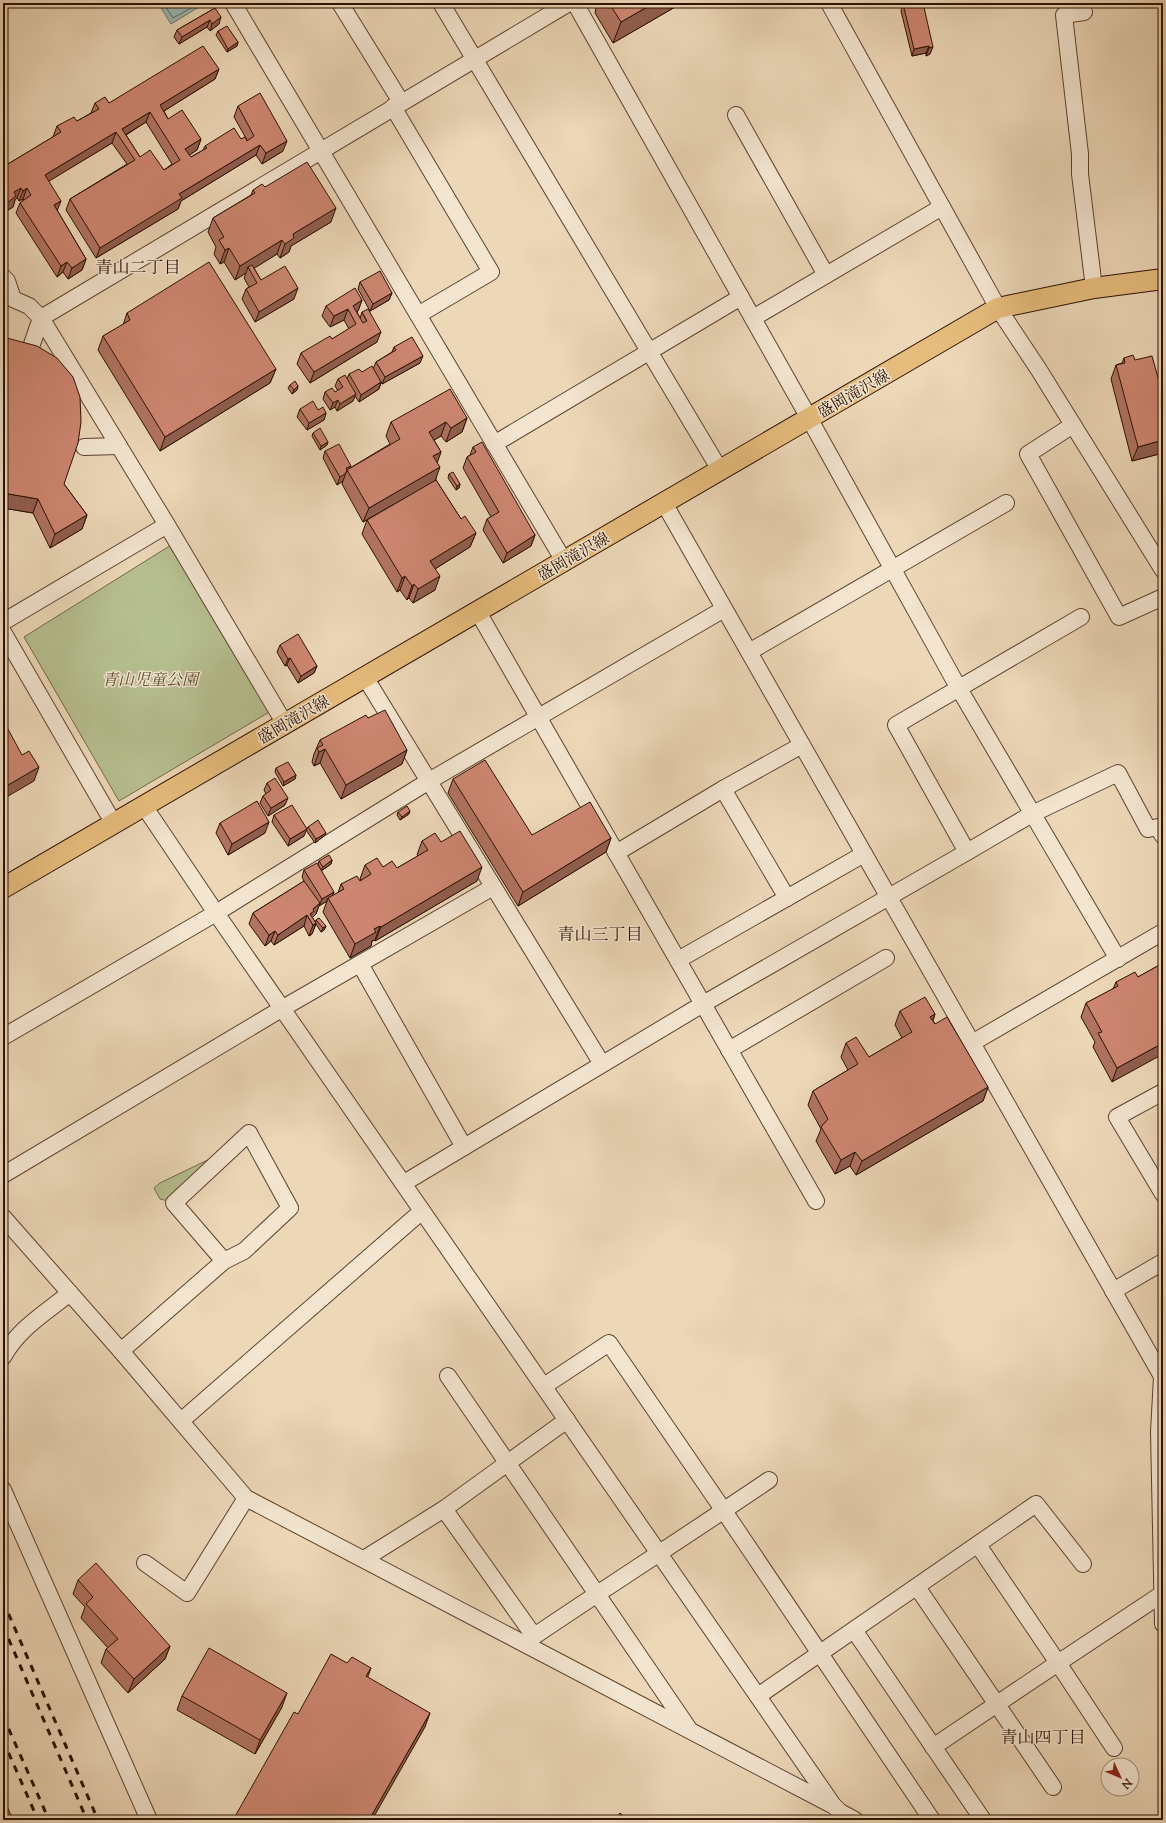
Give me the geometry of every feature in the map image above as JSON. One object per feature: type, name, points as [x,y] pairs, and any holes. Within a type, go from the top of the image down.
[{"type":"main road","name":"盛岡滝沢線","points":[[3,888],[998,308],[1094,288],[1163,279]]},
{"type":"street","points":[[233,3],[564,561]]},
{"type":"street","points":[[340,3],[492,272],[418,315]]},
{"type":"street","points":[[440,3],[720,470]]},
{"type":"street","points":[[31,347],[41,318],[320,150],[569,3]]},
{"type":"street","points":[[575,3],[740,297],[810,418],[958,687],[1118,959]]},
{"type":"street","points":[[829,3],[998,308],[1163,570]]},
{"type":"street","points":[[839,3],[840,22]]},
{"type":"street","points":[[1084,12],[1064,15],[1080,154],[1080,174],[1094,288]]},
{"type":"street","points":[[736,115],[826,275]]},
{"type":"street","points":[[753,318],[942,207]]},
{"type":"street","points":[[3,277],[7,282],[12,299],[29,306],[41,318],[167,525],[285,724]]},
{"type":"street","points":[[494,444],[740,297]]},
{"type":"street","points":[[1073,425],[1028,454],[1119,616],[1163,597]]},
{"type":"street","points":[[84,447],[119,446]]},
{"type":"street","points":[[664,503],[1162,1378],[1159,1432],[1163,1624]]},
{"type":"street","points":[[748,652],[1006,503]]},
{"type":"street","points":[[3,622],[167,525]]},
{"type":"street","points":[[3,1037],[216,913],[429,781],[724,609]]},
{"type":"street","points":[[478,612],[816,1201]]},
{"type":"street","points":[[967,852],[896,724],[1081,616]]},
{"type":"street","points":[[3,632],[114,824]]},
{"type":"street","points":[[365,677],[602,1064]]},
{"type":"street","points":[[616,853],[723,788],[802,745]]},
{"type":"street","points":[[404,1183],[703,1004],[1032,814],[1118,773],[1148,829],[1158,827],[1163,836]]},
{"type":"street","points":[[723,788],[787,898]]},
{"type":"street","points":[[144,806],[216,913],[833,1805],[840,1812],[855,1820]]},
{"type":"street","points":[[678,960],[864,854]]},
{"type":"street","points":[[3,1175],[283,1008],[493,887]]},
{"type":"street","points":[[972,1043],[1163,932]]},
{"type":"street","points":[[729,1050],[886,958]]},
{"type":"street","points":[[360,964],[464,1147]]},
{"type":"street","points":[[1161,1186],[1117,1117],[1163,1092]]},
{"type":"street","points":[[121,1351],[224,1261],[244,1251],[290,1208],[249,1133],[174,1202],[224,1261]]},
{"type":"street","points":[[181,1421],[422,1211]]},
{"type":"street","points":[[3,1217],[121,1351],[246,1498],[364,1559],[529,1640],[690,1730],[833,1805]]},
{"type":"street","points":[[1113,1291],[1163,1262]]},
{"type":"street","points":[[3,1357],[10,1343],[23,1330],[70,1293]]},
{"type":"street","points":[[544,1386],[609,1343],[821,1653],[932,1820]]},
{"type":"street","points":[[448,1376],[690,1730]]},
{"type":"street","points":[[364,1559],[444,1509],[567,1420]]},
{"type":"street","points":[[529,1640],[596,1593],[660,1554],[769,1480]]},
{"type":"street","points":[[3,1490],[149,1820]]},
{"type":"street","points":[[145,1563],[187,1593],[246,1498]]},
{"type":"street","points":[[758,1696],[1036,1504],[1083,1564]]},
{"type":"street","points":[[444,1509],[529,1640]]},
{"type":"street","points":[[978,1544],[1114,1748]]},
{"type":"street","points":[[917,1587],[1053,1787]]},
{"type":"street","points":[[933,1747],[1162,1594]]},
{"type":"street","points":[[854,1630],[983,1820]]},
{"type":"green space","name":"青山児童公園","points":[[171,545],[271,711],[119,801],[24,637]]},
{"type":"green space","points":[[222,1153],[168,1201],[160,1199],[154,1188],[160,1183]]},
{"type":"water","points":[[158,3],[197,3],[199,7],[171,24]]},
{"type":"building","points":[[609,3],[654,3],[621,22]]},
{"type":"building","points":[[923,3],[933,47],[929,48],[929,46],[914,49],[903,4]]},
{"type":"building","points":[[215,8],[221,17],[212,24],[210,20],[182,37],[177,30]]},
{"type":"building","points":[[227,26],[238,42],[228,49],[218,31]]},
{"type":"building","points":[[203,46],[219,69],[160,105],[168,119],[182,110],[201,139],[185,149],[191,157],[207,148],[205,146],[234,128],[241,139],[245,137],[247,141],[254,136],[238,106],[260,93],[287,141],[266,153],[260,145],[179,194],[182,198],[100,248],[70,199],[135,160],[116,132],[45,175],[61,201],[54,205],[86,259],[72,268],[67,262],[61,266],[20,203],[31,195],[27,188],[23,191],[21,188],[14,192],[16,196],[7,203],[3,198],[3,167],[61,132],[57,126],[74,117],[77,121],[99,109],[95,103],[105,97],[109,103]],"holes":[[[150,112],[180,160],[164,170],[150,150],[140,157],[122,129]]]},
{"type":"building","points":[[307,162],[336,208],[293,234],[294,238],[285,244],[282,240],[240,266],[229,248],[225,250],[219,240],[224,237],[213,218],[255,193],[253,190],[262,184],[265,187]]},
{"type":"building","points":[[209,262],[276,369],[165,437],[103,336],[130,320],[127,313]]},
{"type":"building","points":[[252,265],[261,280],[285,266],[298,288],[259,312],[246,289],[257,283],[248,267]]},
{"type":"building","points":[[380,271],[392,293],[373,304],[360,282]]},
{"type":"building","points":[[355,288],[362,300],[353,306],[363,323],[367,321],[362,312],[368,309],[381,332],[314,372],[301,353],[330,336],[332,339],[356,324],[348,309],[334,316],[326,306]]},
{"type":"building","points":[[3,337],[37,346],[57,358],[73,377],[80,397],[81,422],[78,443],[64,484],[87,515],[55,534],[38,499],[3,493]]},
{"type":"building","points":[[412,337],[423,356],[385,377],[376,362],[396,350],[394,347]]},
{"type":"building","points":[[1133,355],[1135,360],[1152,356],[1163,396],[1163,440],[1138,447],[1116,365],[1125,363],[1124,358]]},
{"type":"building","points":[[372,366],[381,382],[361,395],[349,374],[359,369],[362,372]]},
{"type":"building","points":[[345,375],[356,394],[340,404],[338,400],[333,403],[325,392],[332,388],[335,392],[343,387],[338,379]]},
{"type":"building","points":[[295,381],[298,386],[294,390],[290,385]]},
{"type":"building","points":[[450,389],[467,418],[451,428],[446,422],[429,432],[441,452],[433,456],[440,467],[369,508],[347,470],[400,439],[391,422]]},
{"type":"building","points":[[313,401],[318,410],[323,407],[326,413],[309,423],[300,409]]},
{"type":"building","points":[[320,428],[328,442],[321,446],[313,433]]},
{"type":"building","points":[[482,442],[535,535],[507,553],[487,519],[499,512],[467,457],[476,452],[473,447]]},
{"type":"building","points":[[339,444],[351,466],[346,468],[347,470],[345,474],[340,477],[325,451]]},
{"type":"building","points":[[453,472],[460,484],[457,486],[449,474]]},
{"type":"building","points":[[436,480],[461,519],[465,516],[476,533],[430,561],[440,576],[418,589],[414,584],[412,586],[405,576],[402,578],[367,520]]},
{"type":"building","points":[[298,634],[317,666],[301,676],[290,658],[288,659],[280,645]]},
{"type":"building","points":[[385,710],[407,750],[346,785],[325,749],[319,752],[317,748],[323,745],[320,740],[366,715],[368,718]]},
{"type":"building","points":[[3,720],[22,755],[29,751],[39,767],[3,788]]},
{"type":"building","points":[[485,760],[532,835],[590,802],[611,838],[523,892],[453,779]]},
{"type":"building","points":[[288,762],[296,775],[284,782],[276,768]]},
{"type":"building","points":[[275,778],[288,798],[271,808],[263,796],[271,790],[267,783]]},
{"type":"building","points":[[257,801],[269,822],[232,844],[220,823]]},
{"type":"building","points":[[292,805],[307,829],[290,839],[274,815]]},
{"type":"building","points":[[407,806],[410,811],[402,817],[398,812]]},
{"type":"building","points":[[318,820],[326,833],[316,839],[308,827]]},
{"type":"building","points":[[460,831],[482,867],[381,927],[380,926],[374,929],[376,932],[355,944],[328,898],[344,889],[341,884],[357,876],[360,881],[371,874],[365,865],[377,858],[383,867],[392,861],[397,868],[428,850],[422,841],[435,833],[441,842]]},
{"type":"building","points":[[329,855],[332,860],[323,867],[319,861]]},
{"type":"building","points":[[317,863],[334,892],[322,899],[304,870]]},
{"type":"building","points":[[304,881],[320,903],[310,914],[316,923],[313,925],[307,915],[278,935],[275,931],[269,935],[253,913]]},
{"type":"building","points":[[319,918],[326,926],[323,928],[316,920]]},
{"type":"building","points":[[1163,963],[1163,1043],[1117,1068],[1098,1033],[1102,1032],[1086,1003],[1118,986],[1116,982],[1135,972],[1138,977]]},
{"type":"building","points":[[925,997],[935,1014],[930,1017],[935,1024],[947,1017],[988,1087],[862,1161],[855,1152],[841,1160],[821,1127],[828,1119],[813,1091],[858,1064],[846,1043],[856,1037],[869,1057],[912,1032],[900,1011]]},
{"type":"building","points":[[96,1563],[170,1646],[134,1679],[106,1649],[118,1639],[86,1604],[93,1597],[78,1580]]},
{"type":"building","points":[[209,1648],[287,1693],[260,1740],[182,1696]]},
{"type":"building","points":[[331,1654],[347,1663],[352,1657],[371,1668],[366,1676],[430,1713],[369,1820],[233,1820],[294,1712],[298,1714]]},
{"type":"building","points":[[3,1797],[13,1820],[3,1820]]},
{"type":"building","points":[[620,1813],[628,1820],[615,1820]]},
{"type":"railway","points":[[3,1601],[98,1820]]},
{"type":"railway","points":[[3,1626],[87,1820]]},
{"type":"railway","points":[[3,1716],[49,1820]]},
{"type":"railway","points":[[3,1740],[38,1820]]},
{"type":"district","name":"青山二丁目","points":[[138,267]]},
{"type":"district","name":"青山三丁目","points":[[600,934]]},
{"type":"district","name":"青山四丁目","points":[[1043,1737]]}]
